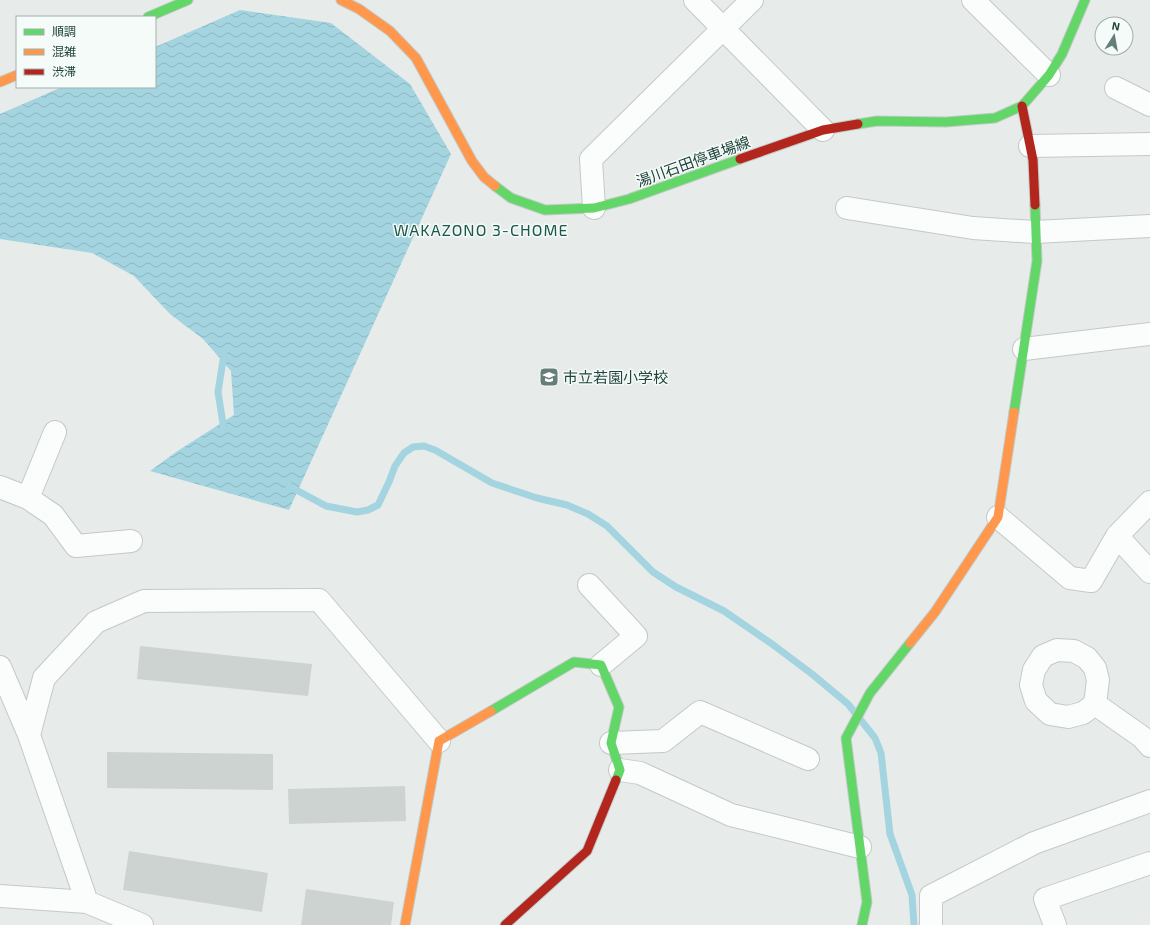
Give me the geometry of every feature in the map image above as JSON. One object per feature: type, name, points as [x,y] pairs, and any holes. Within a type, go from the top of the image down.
[{"type":"street","name":"湯川石田停車場線","points":[[341,0],[359,9],[390,31],[416,58],[472,161],[484,177],[511,198],[545,210],[594,208],[629,199],[823,130],[877,121],[946,122],[995,118],[1022,106],[1050,75],[1062,54],[1085,0]]},
{"type":"street","points":[[695,0],[823,130]]},
{"type":"street","points":[[594,208],[592,159],[752,0]]},
{"type":"street","points":[[973,0],[1050,75]]},
{"type":"street","points":[[150,16],[180,1]]},
{"type":"street","points":[[0,82],[16,75]]},
{"type":"street","points":[[1116,88],[1150,105]]},
{"type":"street","points":[[862,925],[867,902],[846,738],[870,692],[935,612],[998,517],[1037,261],[1033,160],[1022,106]]},
{"type":"street","points":[[1030,146],[1150,144]]},
{"type":"street","points":[[846,208],[973,228],[1035,232],[1150,226]]},
{"type":"street","points":[[1024,349],[1150,334]]},
{"type":"street","points":[[28,498],[55,432]]},
{"type":"street","points":[[0,487],[28,498],[52,515],[76,546],[131,541]]},
{"type":"street","points":[[998,517],[1070,578],[1091,581],[1117,536],[1150,502]]},
{"type":"street","points":[[1117,536],[1150,572]]},
{"type":"street","points":[[405,925],[439,741],[574,662],[601,665],[636,636],[589,585]]},
{"type":"street","points":[[29,735],[44,678],[96,622],[144,601],[319,600],[439,741]]},
{"type":"street","points":[[505,925],[587,851],[620,770],[611,743],[619,708],[601,665]]},
{"type":"street","points":[[0,667],[29,735],[87,902]]},
{"type":"street","points":[[1094,704],[1142,737],[1150,746]]},
{"type":"street","points":[[611,743],[663,741],[700,712],[808,759]]},
{"type":"street","points":[[620,770],[640,773],[731,815],[860,846]]},
{"type":"street","points":[[931,925],[931,896],[1034,843],[1150,801]]},
{"type":"street","points":[[1055,925],[1045,899],[1150,863]]},
{"type":"street","points":[[0,896],[87,902],[142,925]]},
{"type":"water","points":[[240,10],[331,23],[410,84],[451,154],[289,510],[150,471],[176,452],[234,415],[231,371],[203,339],[170,314],[134,276],[92,253],[0,239],[0,114],[60,88],[156,88],[156,47]]},
{"type":"building","points":[[140,646],[312,664],[308,696],[137,679]]},
{"type":"building","points":[[107,752],[273,754],[273,790],[107,788]]},
{"type":"building","points":[[405,786],[406,821],[289,824],[288,789]]},
{"type":"building","points":[[129,851],[268,873],[262,912],[123,890]]},
{"type":"building","points":[[306,889],[394,902],[391,925],[301,925]]},
{"type":"waterway","points":[[224,354],[218,392],[224,430]]},
{"type":"waterway","points":[[289,486],[326,506],[357,512],[368,510],[378,505],[395,466],[404,453],[413,447],[424,446],[435,450],[492,483],[537,498],[567,505],[588,514],[607,526],[653,572],[676,587],[724,611],[812,674],[848,704],[875,738],[881,753],[890,834],[912,895],[914,925]]},
{"type":"traffic: fast","points":[[150,16],[188,0]]},
{"type":"traffic: fast","points":[[858,124],[877,121],[946,122],[995,118],[1022,106],[1049,75],[1062,54],[1085,0]]},
{"type":"traffic: fast","points":[[495,186],[511,198],[545,210],[594,208],[629,199],[740,159]]},
{"type":"traffic: fast","points":[[1014,412],[1037,261],[1035,205]]},
{"type":"traffic: fast","points":[[862,925],[867,902],[846,738],[870,693],[910,643]]},
{"type":"traffic: fast","points":[[491,711],[574,662],[601,665],[619,707],[611,743],[620,770],[616,780]]},
{"type":"traffic: slow","points":[[341,0],[359,9],[390,31],[416,58],[472,161],[484,177],[495,186]]},
{"type":"traffic: slow","points":[[0,82],[16,75]]},
{"type":"traffic: slow","points":[[910,643],[935,612],[998,517],[1014,412]]},
{"type":"traffic: slow","points":[[405,925],[439,741],[491,711]]},
{"type":"traffic: jam","points":[[1022,106],[1033,160],[1035,205]]},
{"type":"traffic: jam","points":[[740,159],[823,130],[858,124]]},
{"type":"traffic: jam","points":[[505,925],[587,851],[616,780]]},
{"type":"place","name":"市立若園小学校","points":[[549,377]]},
{"type":"district","name":"WAKAZONO 3-CHOME","points":[[481,229]]}]
